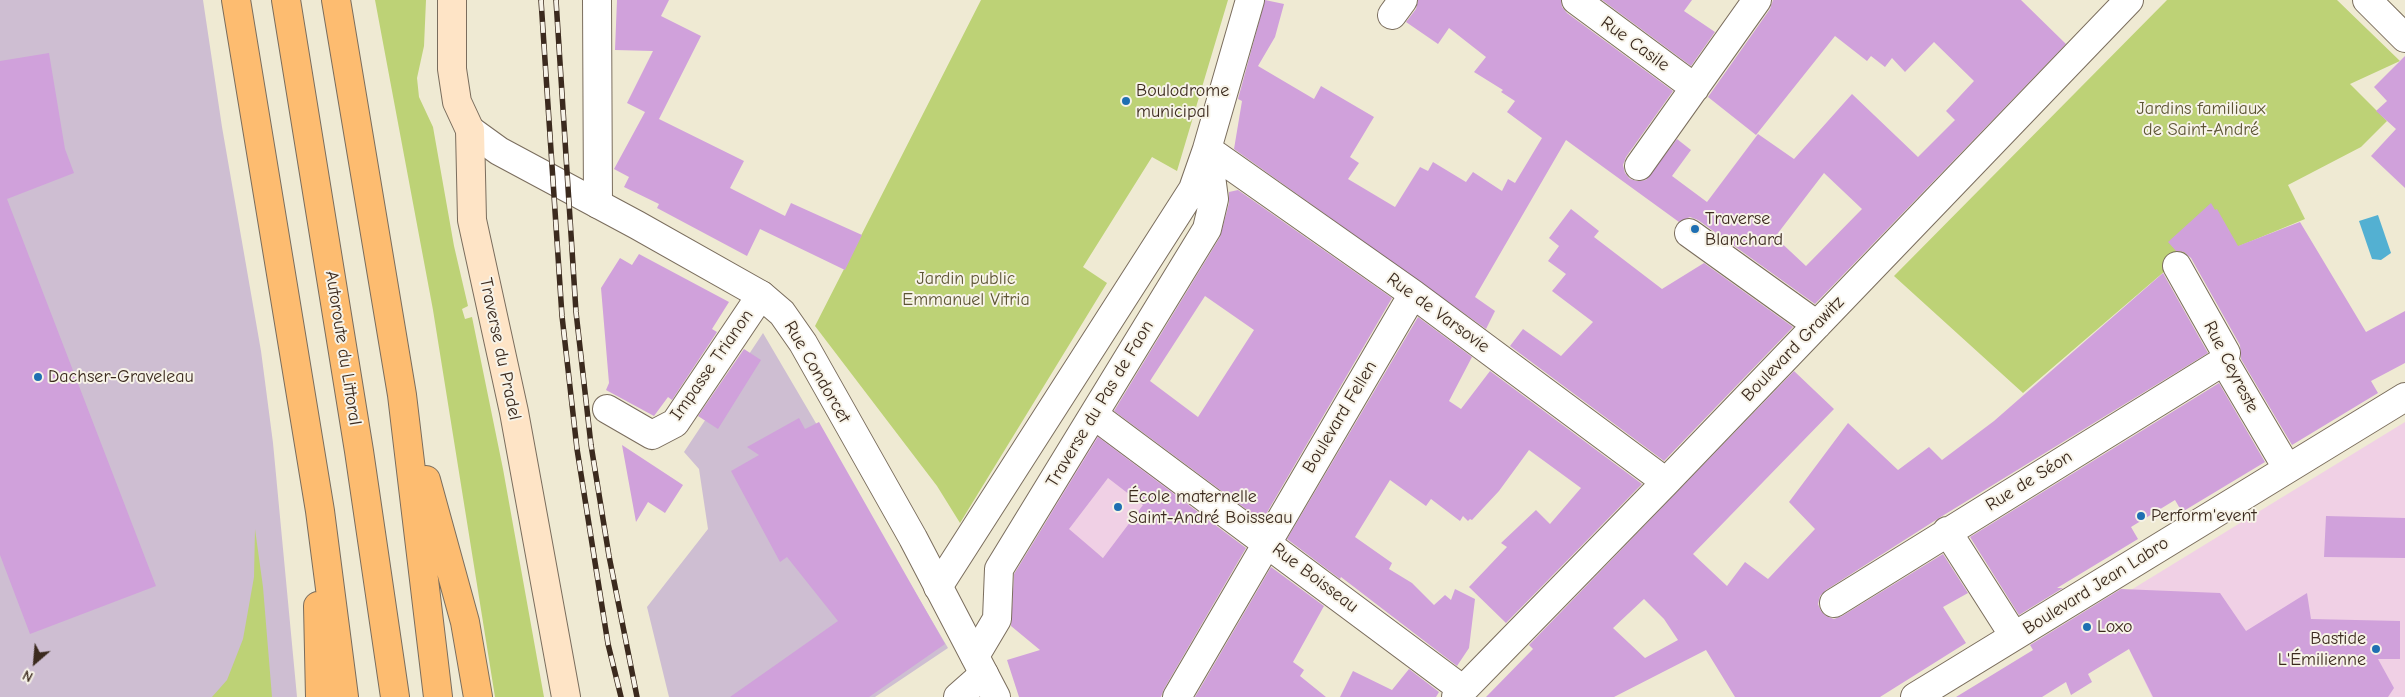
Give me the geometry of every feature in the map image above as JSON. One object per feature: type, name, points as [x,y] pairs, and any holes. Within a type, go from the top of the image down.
[{"type":"highway","points":[[236,0],[320,512],[344,697]]},
{"type":"highway","name":"Autoroute du Littoral","points":[[286,0],[359,451],[395,697]]},
{"type":"highway","points":[[336,0],[402,395],[438,697]]},
{"type":"highway","points":[[402,395],[465,622],[478,697]]},
{"type":"highway","points":[[320,512],[318,654],[320,697]]},
{"type":"main road","name":"Traverse du Pradel","points":[[452,0],[452,69],[457,102],[470,130],[472,220],[514,412],[566,697]]},
{"type":"street","points":[[597,0],[598,204]]},
{"type":"street","name":"Traverse du Pas de Faon","points":[[938,588],[1192,189],[1207,149],[1250,0]]},
{"type":"street","name":"Rue Casile","points":[[1576,0],[1695,88]]},
{"type":"street","points":[[1639,166],[1758,0]]},
{"type":"street","name":"Boulevard Grawitz","points":[[1459,693],[1666,482],[2129,0]]},
{"type":"street","points":[[2366,0],[2405,38]]},
{"type":"street","name":"Rue Condorcet","points":[[470,130],[499,151],[761,295],[782,313],[803,343],[912,538],[985,676]]},
{"type":"street","name":"Traverse du Pas de Faon","points":[[958,697],[985,676],[997,620],[1000,569],[1207,229],[1214,200],[1207,149]]},
{"type":"street","name":"Rue de Varsovie","points":[[1207,149],[1413,294],[1666,482]]},
{"type":"street","points":[[1689,232],[1817,325]]},
{"type":"street","name":"Rue Ceyreste","points":[[2177,266],[2226,353],[2224,361],[2287,468]]},
{"type":"street","name":"Boulevard Fellen","points":[[1177,697],[1413,294]]},
{"type":"street","name":"Impasse Trianon","points":[[607,409],[652,435],[675,423],[761,295]]},
{"type":"street","name":"Rue de Séon","points":[[1834,603],[1947,531],[2224,361]]},
{"type":"street","name":"Boulevard Jean Labro","points":[[1916,697],[2405,397]]},
{"type":"street","name":"Rue Boisseau","points":[[1094,415],[1267,542],[1459,693]]},
{"type":"street","points":[[1947,531],[2014,636]]},
{"type":"shaded area","points":[[0,0],[203,0],[222,127],[261,351],[273,443],[297,697],[0,697]]},
{"type":"shaded area","points":[[763,333],[948,648],[875,697],[669,697],[647,607],[708,529],[699,469],[684,452]]},
{"type":"shaded area","points":[[2405,422],[2405,697],[2152,697],[2108,604]]},
{"type":"shaded area","name":"École maternelle Saint-André Boisseau","points":[[1099,429],[1193,501],[1134,581],[1043,512]]},
{"type":"green space","points":[[375,0],[426,0],[424,46],[417,78],[419,97],[433,127],[454,246],[468,306],[462,309],[465,319],[472,317],[503,469],[544,697],[495,697],[433,310]]},
{"type":"green space","name":"Jardin public Emmanuel Vitria","points":[[981,0],[1228,0],[1177,171],[1152,157],[1083,267],[1107,283],[960,523],[937,486],[815,326]]},
{"type":"green space","name":"Jardins familiaux de Saint-André","points":[[2167,0],[2337,0],[2400,61],[2350,84],[2387,121],[2361,147],[2288,185],[2305,219],[2232,249],[2215,228],[2023,393],[1894,276]]},
{"type":"green space","points":[[255,529],[263,587],[272,697],[212,697],[227,680],[243,639],[254,577]]},
{"type":"water","points":[[2378,215],[2391,253],[2381,260],[2372,259],[2359,221]]},
{"type":"building","points":[[617,0],[669,0],[661,16],[701,36],[659,119],[744,161],[730,188],[785,216],[791,203],[862,235],[845,270],[760,229],[747,256],[657,208],[659,204],[624,187],[629,177],[614,169],[645,112],[627,103],[653,51],[615,50]]},
{"type":"building","points":[[1265,0],[1284,4],[1275,37],[1258,66],[1314,99],[1321,86],[1374,117],[1350,157],[1359,163],[1348,179],[1395,207],[1420,167],[1428,171],[1433,162],[1466,182],[1473,172],[1502,191],[1508,179],[1515,183],[1542,138],[1507,112],[1515,101],[1501,92],[1503,90],[1474,72],[1486,57],[1449,28],[1438,44],[1406,22],[1416,9],[1418,0],[1561,0],[1562,7],[1567,13],[1673,91],[1626,157],[1623,165],[1625,173],[1630,179],[1637,181],[1646,180],[1677,139],[1691,150],[1672,176],[1707,202],[1758,134],[1794,159],[1852,94],[1918,157],[1955,120],[1946,111],[1974,81],[1934,42],[1905,72],[1892,58],[1885,67],[1871,56],[1867,61],[1835,36],[1756,135],[1708,97],[1770,9],[1773,0],[2021,0],[2066,44],[1815,304],[1698,220],[1690,217],[1679,222],[1566,140],[1475,297],[1495,311],[1486,329],[1234,149],[1242,101],[1238,99]],"holes":[[[1824,173],[1862,209],[1806,266],[1775,237]]]},
{"type":"building","points":[[1602,0],[1692,0],[1684,11],[1715,32],[1691,66]]},
{"type":"building","name":"Dachser-Graveleau","points":[[49,53],[65,149],[74,173],[7,199],[156,586],[30,634],[0,555],[0,61]]},
{"type":"building","points":[[2405,56],[2405,188],[2371,156],[2396,129],[2376,111],[2387,101],[2374,87]]},
{"type":"building","points":[[1238,190],[1392,298],[1262,521],[1114,411],[1220,237],[1229,203],[1229,192]],"holes":[[[1205,296],[1254,330],[1198,417],[1150,381]]]},
{"type":"building","points":[[2211,203],[2215,210],[2217,209],[2238,246],[2300,222],[2366,332],[2405,311],[2405,363],[2371,381],[2378,393],[2292,445],[2241,359],[2240,345],[2191,258],[2184,252],[2176,251],[2168,242]]},
{"type":"building","points":[[1571,209],[1599,231],[1594,237],[1662,289],[1704,263],[1793,327],[1664,461],[1510,346],[1523,329],[1561,356],[1593,322],[1552,291],[1566,274],[1548,261],[1559,246],[1549,238]]},
{"type":"building","points":[[639,254],[729,302],[712,329],[717,332],[672,400],[668,397],[654,416],[606,390],[609,383],[601,288],[620,258],[632,265]]},
{"type":"building","points":[[2163,273],[2208,353],[1939,518],[1826,590],[1820,596],[1818,604],[1821,611],[1826,616],[1834,619],[1842,616],[1943,554],[1968,593],[1943,607],[1966,643],[1880,697],[1735,697],[1706,650],[1614,697],[1486,697],[1533,649],[1529,645],[1794,371],[1834,409],[1693,554],[1727,586],[1745,562],[1768,579],[1815,529],[1789,502],[1848,423],[1898,470],[1929,447],[1942,460],[1994,421]],"holes":[[[1644,599],[1664,619],[1678,640],[1645,658],[1613,628]]]},
{"type":"building","points":[[1418,317],[1472,357],[1449,401],[1461,409],[1490,371],[1642,484],[1506,623],[1469,587],[1507,547],[1501,543],[1536,510],[1550,524],[1581,488],[1529,450],[1499,491],[1472,520],[1468,521],[1463,516],[1460,521],[1431,499],[1426,506],[1390,480],[1355,537],[1392,563],[1389,569],[1412,583],[1434,605],[1445,595],[1451,600],[1455,589],[1475,599],[1469,648],[1457,666],[1341,577],[1340,579],[1287,539]]},
{"type":"building","points":[[744,349],[761,360],[718,429],[698,416]]},
{"type":"building","points":[[2219,383],[2265,462],[2182,512],[2175,500],[2131,527],[2138,539],[2057,588],[2063,588],[2019,615],[1970,537]]},
{"type":"building","points":[[799,418],[805,429],[819,422],[945,644],[869,697],[730,697],[838,621],[787,557],[780,562],[731,471],[759,455],[747,447]]},
{"type":"building","points":[[1098,437],[1246,548],[1161,697],[1019,697],[1007,660],[1040,650],[1011,626],[1014,574]],"holes":[[[1108,478],[1143,505],[1103,558],[1069,529]]]},
{"type":"building","points":[[622,445],[683,485],[665,513],[648,502],[636,522]]},
{"type":"building","points":[[2326,516],[2405,518],[2405,558],[2324,557]]},
{"type":"building","points":[[1271,567],[1324,606],[1293,662],[1304,670],[1300,676],[1326,697],[1195,697]]},
{"type":"building","points":[[2121,589],[2220,593],[2246,631],[2307,593],[2311,619],[2400,621],[2400,659],[2378,659],[2394,688],[2388,697],[2153,697],[2129,649],[2088,674],[2092,682],[2071,695],[2066,682],[2042,697],[1956,697],[2033,650],[2030,645]]},
{"type":"building","points":[[1409,669],[1439,692],[1436,697],[1340,697],[1353,671],[1392,690]]},
{"type":"railway","points":[[541,0],[562,316],[577,449],[608,644],[621,697]]},
{"type":"railway","points":[[556,0],[576,312],[591,445],[609,556],[637,697]]},
{"type":"place","name":"Boulodrome municipal","points":[[1126,101]]},
{"type":"place","name":"Traverse Blanchard","points":[[1695,229]]},
{"type":"place","name":"Dachser-Graveleau","points":[[38,377]]},
{"type":"place","name":"École maternelle Saint-André Boisseau","points":[[1118,507]]},
{"type":"place","name":"Perform'event","points":[[2141,516]]},
{"type":"place","name":"Loxo","points":[[2087,627]]},
{"type":"place","name":"Bastide L'Émilienne","points":[[2376,649]]}]
